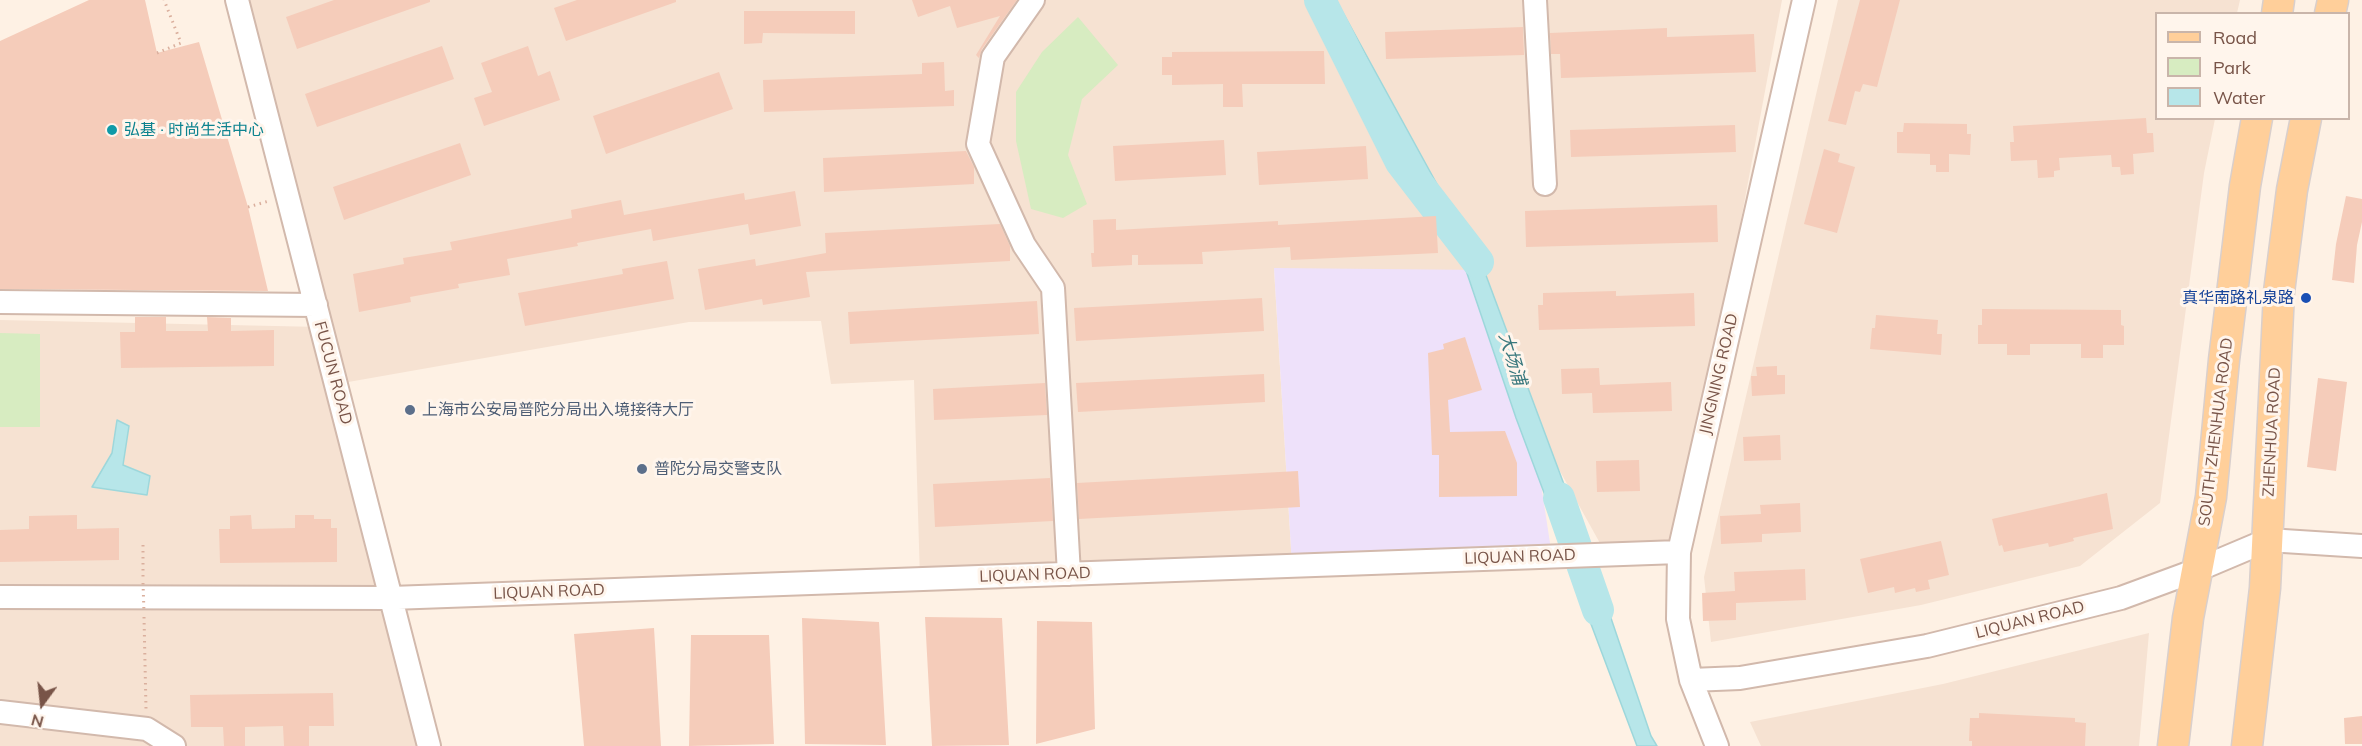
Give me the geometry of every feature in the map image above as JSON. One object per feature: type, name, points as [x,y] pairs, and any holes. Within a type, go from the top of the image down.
[{"type":"main road","name":"SOUTH ZHENHUA ROAD","points":[[2173,746],[2179,687],[2211,496],[2244,198],[2257,120]]},
{"type":"main road","name":"ZHENHUA ROAD","points":[[2247,746],[2265,588],[2279,292],[2292,190],[2306,120]]},
{"type":"street","name":"FUCUN ROAD","points":[[237,0],[429,746]]},
{"type":"street","points":[[1033,0],[993,57],[978,144],[1024,245],[1053,288],[1069,574]]},
{"type":"street","points":[[1535,0],[1545,184]]},
{"type":"street","name":"JINGNING ROAD","points":[[1717,746],[1691,680],[1678,619],[1679,552],[1804,0]]},
{"type":"street","points":[[0,302],[316,305]]},
{"type":"street","name":"LIQUAN ROAD","points":[[1691,680],[1740,678],[1927,646],[2121,598],[2197,570],[2268,540],[2362,546]]},
{"type":"street","name":"LIQUAN ROAD","points":[[0,597],[391,598],[1679,552]]},
{"type":"street","points":[[0,712],[147,729],[174,746]]},
{"type":"path","points":[[156,53],[181,43],[164,0]]},
{"type":"path","points":[[143,545],[147,729]]},
{"type":"shaded area","points":[[237,0],[1782,0],[1679,552],[1606,554],[1531,419],[1274,269],[1292,565],[920,579],[914,380],[831,384],[821,321],[689,322],[337,384],[434,746],[0,746],[0,320],[321,327]]},
{"type":"shaded area","points":[[1838,0],[2240,0],[2237,12],[2155,12],[2155,120],[2215,120],[2204,173],[2160,503],[2080,566],[1921,605],[1711,642],[1704,577]]},
{"type":"shaded area","points":[[1274,268],[1484,270],[1531,419],[1552,556],[1292,565]]},
{"type":"shaded area","points":[[2149,633],[2139,746],[1761,746],[1750,722],[1943,684]]},
{"type":"green space","points":[[1078,17],[1118,65],[1082,99],[1068,155],[1087,204],[1063,218],[1031,209],[1016,141],[1016,92],[1042,52]]},
{"type":"green space","points":[[0,333],[40,334],[40,427],[0,427]]},
{"type":"water","points":[[1320,0],[1336,0],[1484,270],[1584,538],[1561,538],[1516,418],[1452,229],[1401,162]]},
{"type":"water","points":[[117,420],[129,426],[123,465],[150,476],[147,495],[92,487],[112,453]]},
{"type":"water","points":[[1571,571],[1595,571],[1651,736],[1657,746],[1637,746]]},
{"type":"building","name":"弘基 · 时尚生活中心","points":[[89,0],[145,0],[157,53],[199,42],[248,207],[268,291],[0,289],[0,41]]},
{"type":"building","points":[[334,0],[430,0],[430,2],[297,49],[286,17]]},
{"type":"building","points":[[577,0],[676,0],[676,2],[566,41],[554,8]]},
{"type":"building","points":[[912,0],[1017,0],[982,49],[979,58],[976,55],[1000,16],[957,28],[950,6],[918,17]]},
{"type":"building","points":[[1860,0],[1900,0],[1877,87],[1863,84],[1860,92],[1855,91],[1846,125],[1828,121]]},
{"type":"building","points":[[744,11],[855,11],[855,34],[763,33],[762,43],[744,44]]},
{"type":"building","points":[[1523,27],[1524,55],[1386,59],[1385,32]]},
{"type":"building","points":[[1667,28],[1667,37],[1754,34],[1756,72],[1561,78],[1560,54],[1551,54],[1550,33]]},
{"type":"building","points":[[442,46],[454,79],[317,127],[305,94]]},
{"type":"building","points":[[528,46],[538,76],[550,71],[560,100],[484,126],[474,98],[492,92],[481,63]]},
{"type":"building","points":[[1324,51],[1325,84],[1242,84],[1243,107],[1223,107],[1223,84],[1172,85],[1172,75],[1162,75],[1162,57],[1172,57],[1172,52]]},
{"type":"building","points":[[944,62],[945,91],[954,90],[954,106],[764,112],[763,80],[922,74],[922,63]]},
{"type":"building","points":[[719,72],[733,109],[606,154],[593,116]]},
{"type":"building","points":[[2146,118],[2147,133],[2153,133],[2154,152],[2133,154],[2134,174],[2121,175],[2120,167],[2112,167],[2111,155],[2059,158],[2060,170],[2054,171],[2054,177],[2038,178],[2037,160],[2011,161],[2010,142],[2014,142],[2013,126]]},
{"type":"building","points":[[1904,123],[1967,124],[1967,134],[1971,134],[1970,155],[1949,154],[1949,172],[1936,172],[1936,165],[1930,165],[1930,154],[1897,153],[1897,132],[1903,132]]},
{"type":"building","points":[[1735,125],[1736,152],[1571,157],[1570,130]]},
{"type":"building","points":[[1224,140],[1226,175],[1115,181],[1113,146]]},
{"type":"building","points":[[460,143],[471,175],[344,220],[333,187]]},
{"type":"building","points":[[1366,146],[1368,179],[1259,185],[1257,152]]},
{"type":"building","points":[[1824,149],[1840,154],[1838,162],[1855,167],[1837,233],[1804,224]]},
{"type":"building","points":[[966,151],[974,167],[974,184],[824,192],[823,158]]},
{"type":"building","points":[[795,191],[801,226],[750,235],[748,224],[653,241],[651,229],[577,243],[578,246],[507,259],[510,275],[458,284],[459,288],[410,297],[411,302],[359,312],[353,274],[404,264],[403,258],[452,250],[450,242],[572,218],[571,210],[621,200],[624,215],[744,193],[745,200]]},
{"type":"building","points":[[2346,196],[2362,199],[2362,222],[2357,245],[2354,283],[2332,280],[2336,244]]},
{"type":"building","points":[[1717,205],[1718,242],[1526,247],[1525,211]]},
{"type":"building","points":[[1436,216],[1438,253],[1291,260],[1290,247],[1202,252],[1203,264],[1138,265],[1138,255],[1132,255],[1132,265],[1092,267],[1093,220],[1116,219],[1116,230],[1278,221],[1278,225]]},
{"type":"building","points":[[1000,224],[1010,246],[1010,261],[806,272],[810,297],[763,305],[762,299],[705,310],[698,269],[755,259],[756,266],[826,253],[825,233]]},
{"type":"building","points":[[667,261],[674,299],[525,326],[518,293],[623,274],[622,269]]},
{"type":"building","points":[[1616,291],[1616,296],[1694,293],[1695,326],[1539,330],[1538,305],[1543,305],[1543,293]]},
{"type":"building","points":[[1262,298],[1264,331],[1076,341],[1074,308]]},
{"type":"building","points":[[1037,301],[1039,334],[850,344],[848,312]]},
{"type":"building","points":[[1982,309],[2121,310],[2124,345],[2103,345],[2103,358],[2081,358],[2081,344],[2030,344],[2030,355],[2007,355],[2007,344],[1978,344],[1978,325],[1982,325]]},
{"type":"building","points":[[1876,315],[1938,320],[1937,334],[1942,334],[1941,355],[1870,349]]},
{"type":"building","points":[[135,317],[166,317],[166,331],[208,331],[207,317],[231,318],[231,331],[274,330],[274,366],[121,368],[120,332],[135,332]]},
{"type":"building","points":[[1465,337],[1482,390],[1448,400],[1450,432],[1505,431],[1517,463],[1517,496],[1439,497],[1439,455],[1432,455],[1428,353],[1444,349],[1443,344]]},
{"type":"building","points":[[1777,366],[1777,375],[1785,375],[1785,394],[1752,396],[1751,376],[1757,376],[1756,367]]},
{"type":"building","points":[[1599,368],[1600,385],[1671,382],[1672,411],[1593,413],[1592,393],[1562,394],[1561,369]]},
{"type":"building","points":[[1264,374],[1265,402],[1078,412],[1076,383]]},
{"type":"building","points":[[2318,378],[2347,382],[2336,471],[2307,467]]},
{"type":"building","points":[[1045,383],[1047,415],[934,420],[933,389]]},
{"type":"building","points":[[1780,435],[1781,460],[1744,461],[1743,437]]},
{"type":"building","points":[[1639,460],[1640,491],[1597,492],[1596,461]]},
{"type":"building","points":[[1298,471],[1300,507],[1079,519],[1077,483]]},
{"type":"building","points":[[1050,478],[1053,521],[935,527],[933,484]]},
{"type":"building","points":[[2107,493],[2113,529],[2073,538],[2074,541],[2049,547],[2048,543],[2004,552],[2002,545],[1999,546],[1992,519]]},
{"type":"building","points":[[1800,503],[1801,532],[1762,534],[1762,542],[1721,544],[1720,516],[1761,514],[1760,505]]},
{"type":"building","points":[[77,515],[77,529],[119,528],[119,560],[0,562],[0,530],[29,529],[29,516]]},
{"type":"building","points":[[251,515],[252,529],[295,528],[295,515],[314,515],[314,519],[331,519],[331,528],[337,528],[337,562],[220,563],[219,529],[230,529],[230,516]]},
{"type":"building","points":[[1941,541],[1949,575],[1928,580],[1930,589],[1916,592],[1915,588],[1895,593],[1894,587],[1868,593],[1860,559]]},
{"type":"building","points":[[1805,569],[1806,600],[1736,603],[1736,620],[1703,621],[1702,593],[1735,591],[1734,572]]},
{"type":"building","points":[[925,617],[1002,618],[1009,745],[932,746]]},
{"type":"building","points":[[802,618],[879,622],[886,745],[805,744]]},
{"type":"building","points":[[1037,621],[1092,622],[1095,729],[1036,744]]},
{"type":"building","points":[[654,628],[661,746],[584,746],[574,634]]},
{"type":"building","points":[[691,635],[769,635],[774,744],[689,746]]},
{"type":"building","points":[[333,693],[334,726],[309,726],[309,746],[284,746],[283,726],[245,727],[245,746],[224,746],[223,727],[191,727],[190,695]]},
{"type":"building","points":[[1979,713],[2075,718],[2075,722],[2086,723],[2085,746],[1972,746],[1972,741],[1969,741],[1970,718],[1979,718]]},
{"type":"building","points":[[2362,716],[2362,744],[2345,744],[2344,718]]},
{"type":"waterway","name":"大场浦","points":[[1320,0],[1401,162],[1478,262]]},
{"type":"waterway","name":"大场浦","points":[[1559,498],[1598,610]]},
{"type":"place","name":"弘基 · 时尚生活中心","points":[[112,130]]},
{"type":"place","name":"真华南路礼泉路","points":[[2306,298]]},
{"type":"place","name":"上海市公安局普陀分局出入境接待大厅","points":[[410,410]]},
{"type":"place","name":"普陀分局交警支队","points":[[642,469]]}]
